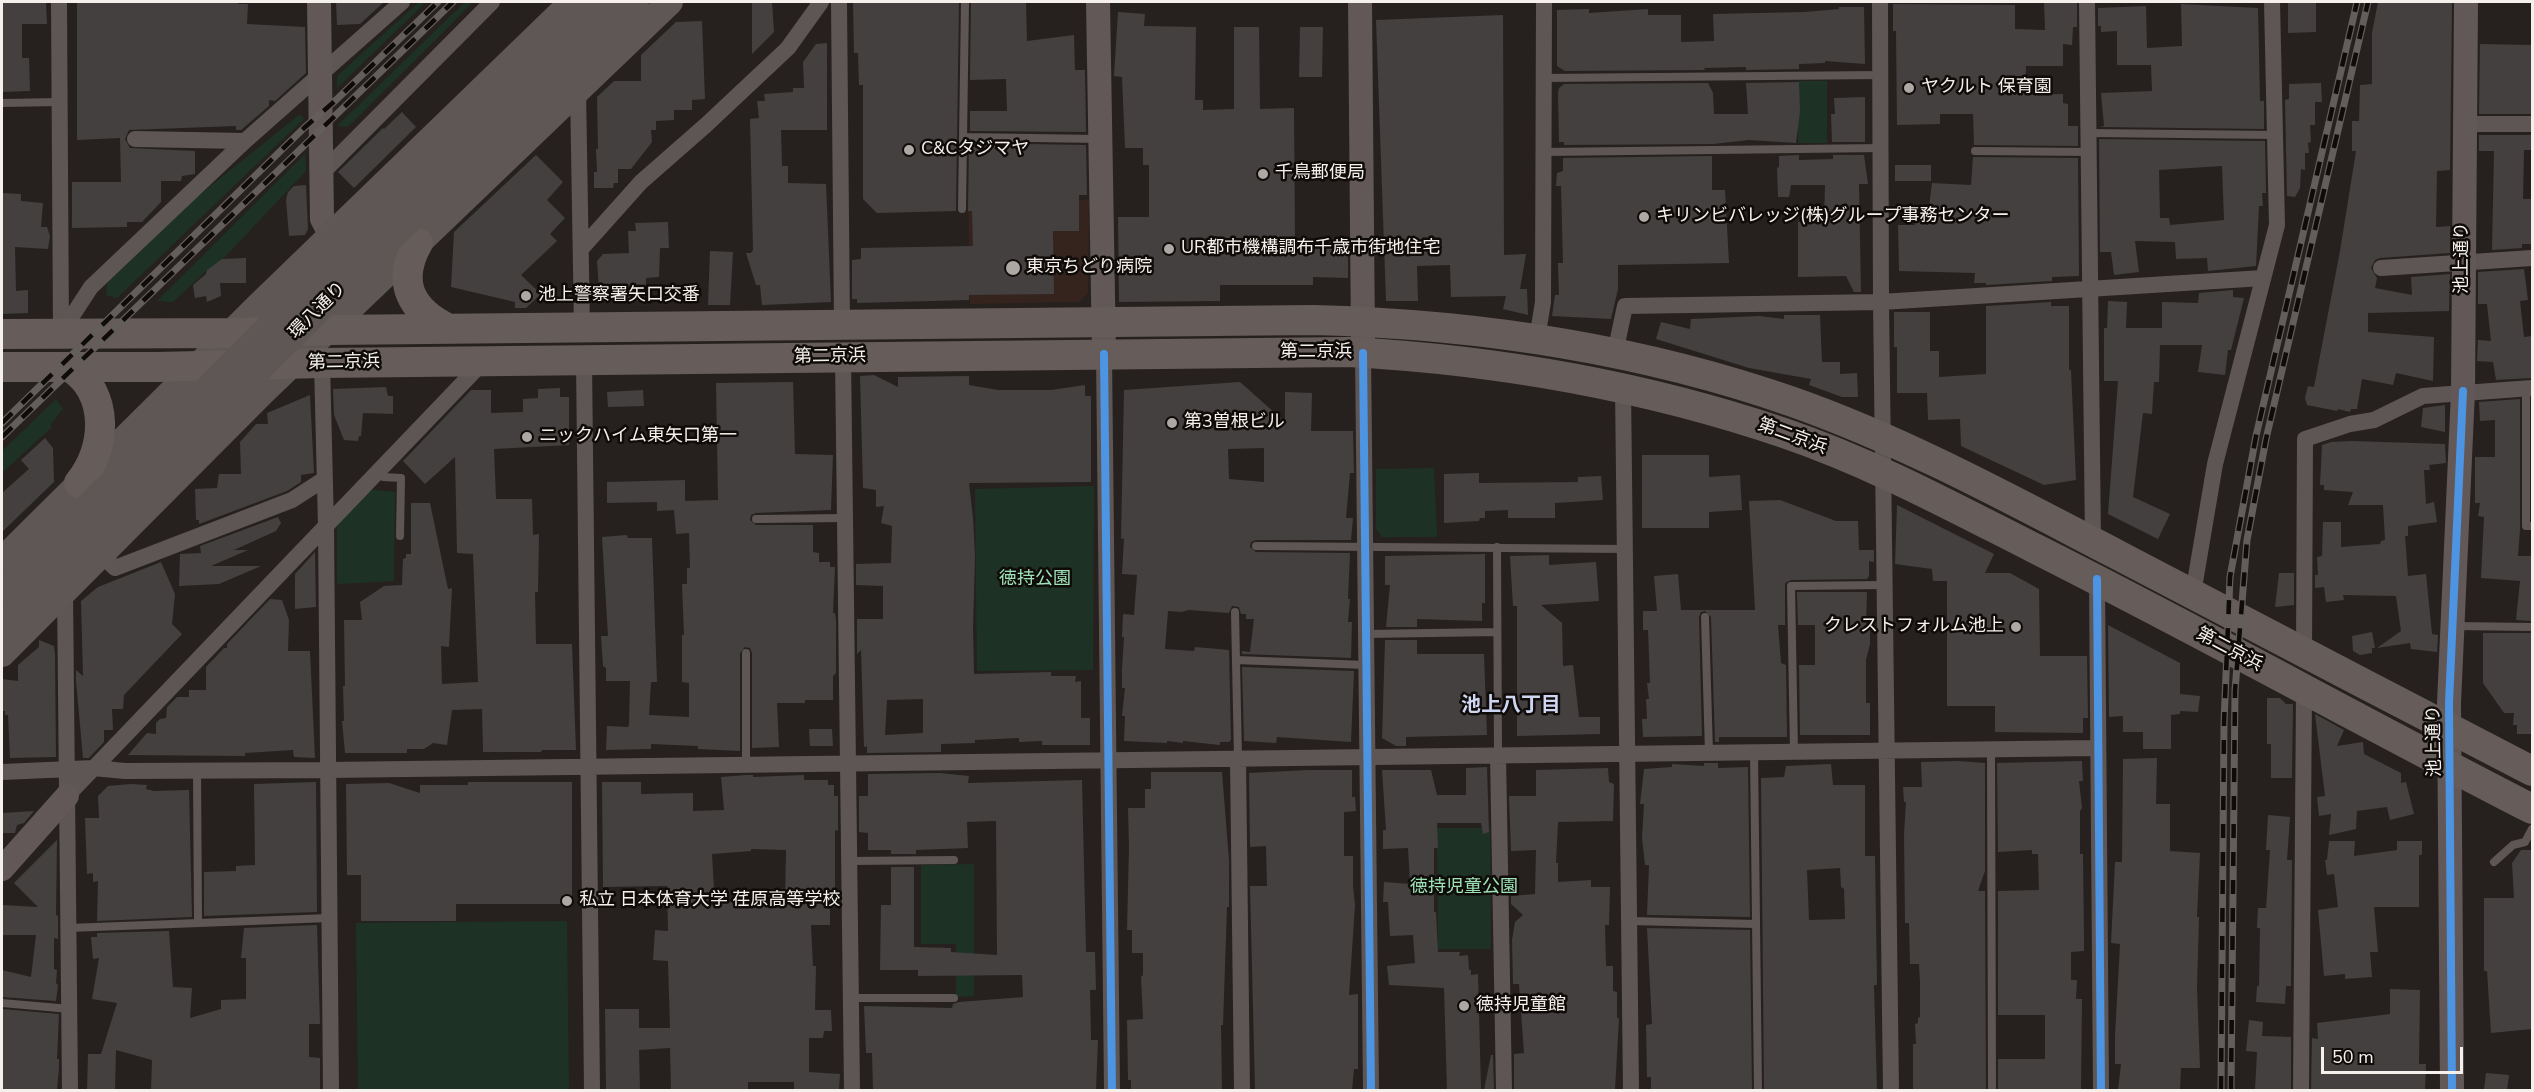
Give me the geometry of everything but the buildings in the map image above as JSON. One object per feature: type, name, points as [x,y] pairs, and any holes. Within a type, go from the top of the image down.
[{"type":"highway","points":[[418,243],[408,264],[407,287],[423,313],[449,328]]},
{"type":"highway","name":"第二京浜","points":[[2,334],[1362,321],[1450,327],[1537,339],[1615,353],[1735,384],[1795,403],[1883,437],[1959,472],[2532,771]]},
{"type":"highway","name":"第二京浜","points":[[3,369],[308,363],[1363,353],[1494,364],[1623,387],[1679,400],[1787,434],[1883,473],[2097,579],[2532,809]]},
{"type":"highway","points":[[70,367],[80,374],[94,393],[100,426],[96,456],[79,483]]},
{"type":"main road","points":[[319,2],[322,219],[330,236]]},
{"type":"main road","points":[[2,560],[330,236],[572,2]]},
{"type":"main road","name":"環八通り","points":[[2,624],[431,183],[603,2]]},
{"type":"main road","name":"環八通り","points":[[2,591],[431,183],[636,2]]},
{"type":"main road","points":[[2,654],[101,555],[308,363],[329,330],[376,283],[670,2]]},
{"type":"main road","points":[[1098,2],[1104,354]]},
{"type":"main road","points":[[1360,2],[1363,353]]},
{"type":"main road","name":"池上通り","points":[[2452,1090],[2449,728],[2463,391],[2466,2]]},
{"type":"main road","points":[[2,869],[67,796]]},
{"type":"street","points":[[59,2],[62,333]]},
{"type":"street","points":[[62,333],[91,287],[245,141],[402,2]]},
{"type":"street","points":[[321,174],[492,2]]},
{"type":"street","points":[[582,248],[641,182],[788,48],[821,2]]},
{"type":"street","points":[[839,2],[842,326]]},
{"type":"street","points":[[1537,339],[1543,302],[1544,2]]},
{"type":"street","points":[[1880,2],[1881,302],[1891,1090]]},
{"type":"street","points":[[2087,2],[2093,543]]},
{"type":"street","points":[[2193,594],[2215,464],[2277,225],[2272,2]]},
{"type":"street","points":[[578,89],[582,328]]},
{"type":"street","points":[[2464,124],[2532,124]]},
{"type":"street","points":[[135,139],[245,141]]},
{"type":"street","points":[[330,236],[376,283]]},
{"type":"street","points":[[2381,268],[2532,258]]},
{"type":"street","points":[[1615,353],[1625,306],[1881,302],[2263,278]]},
{"type":"street","points":[[1363,353],[1371,1090]]},
{"type":"street","points":[[1104,354],[1112,1090]]},
{"type":"street","points":[[843,357],[852,1090]]},
{"type":"street","points":[[584,360],[592,1090]]},
{"type":"street","points":[[67,796],[484,362]]},
{"type":"street","points":[[308,363],[323,480],[326,526],[331,1090]]},
{"type":"street","points":[[1623,387],[1631,1090]]},
{"type":"street","points":[[2304,652],[2305,439],[2350,424],[2374,420],[2423,396],[2463,391],[2529,389]]},
{"type":"street","points":[[101,555],[115,568],[291,500],[323,480]]},
{"type":"street","points":[[2097,579],[2101,1090]]},
{"type":"street","points":[[65,591],[70,1090]]},
{"type":"street","points":[[2301,1090],[2304,690]]},
{"type":"street","points":[[2,772],[67,771],[93,768],[125,771],[327,770],[2098,748]]},
{"type":"street","points":[[1498,756],[1503,1090]]},
{"type":"street","points":[[1238,759],[1242,1090]]},
{"type":"lane","points":[[962,209],[966,2]]},
{"type":"lane","points":[[1543,78],[1881,75]]},
{"type":"lane","points":[[2,103],[60,102]]},
{"type":"lane","points":[[2089,133],[2276,135]]},
{"type":"lane","points":[[963,137],[1100,139]]},
{"type":"lane","points":[[1544,152],[1881,148]]},
{"type":"lane","points":[[1975,152],[2089,152]]},
{"type":"lane","points":[[2529,389],[2526,526],[2532,526]]},
{"type":"lane","points":[[378,471],[383,477],[401,478],[400,536]]},
{"type":"lane","points":[[756,519],[845,518]]},
{"type":"lane","points":[[1256,546],[1625,549]]},
{"type":"lane","points":[[1497,547],[1498,756]]},
{"type":"lane","points":[[1794,752],[1791,586],[1885,585]]},
{"type":"lane","points":[[2455,611],[2532,627]]},
{"type":"lane","points":[[1235,612],[1238,759]]},
{"type":"lane","points":[[1705,617],[1708,753]]},
{"type":"lane","points":[[1366,634],[1497,632]]},
{"type":"lane","points":[[746,652],[747,764]]},
{"type":"lane","points":[[1236,660],[1366,665]]},
{"type":"lane","points":[[1991,749],[1992,1090]]},
{"type":"lane","points":[[1754,752],[1758,1090]]},
{"type":"lane","points":[[197,770],[198,922]]},
{"type":"lane","points":[[2494,862],[2513,844],[2525,842],[2532,829]]},
{"type":"lane","points":[[849,861],[954,860]]},
{"type":"lane","points":[[69,928],[329,918]]},
{"type":"lane","points":[[1629,921],[1756,924]]},
{"type":"lane","points":[[852,998],[954,998]]},
{"type":"lane","points":[[2,1003],[70,1009]]},
{"type":"shaded area","name":"東京ちどり病院","points":[[1089,200],[1088,293],[1079,302],[970,304],[968,202]]},
{"type":"green space","points":[[419,2],[426,2],[337,88],[337,76]]},
{"type":"green space","points":[[465,2],[473,2],[348,127],[337,126]]},
{"type":"green space","points":[[1798,81],[1827,81],[1827,143],[1798,143]]},
{"type":"green space","points":[[300,114],[304,119],[117,298],[106,295],[107,283],[197,197]]},
{"type":"green space","points":[[305,154],[306,171],[222,260],[207,270],[173,302],[157,301]]},
{"type":"green space","points":[[56,399],[63,409],[51,424],[51,428],[2,473],[2,451]]},
{"type":"green space","points":[[1434,468],[1437,537],[1382,537],[1376,529],[1376,469]]},
{"type":"green space","name":"徳持公園","points":[[1094,486],[1093,670],[977,671],[975,489]]},
{"type":"green space","points":[[367,489],[395,492],[394,581],[337,584],[337,517]]},
{"type":"green space","name":"徳持児童公園","points":[[1437,828],[1490,828],[1491,949],[1438,949]]},
{"type":"green space","points":[[974,864],[974,996],[956,997],[956,944],[921,944],[921,865]]},
{"type":"green space","points":[[567,921],[569,1090],[358,1090],[356,923]]},
{"type":"railway","points":[[2,423],[304,128],[438,2]]},
{"type":"railway","points":[[2,437],[453,2]]},
{"type":"railway","points":[[2221,1090],[2224,723],[2230,577],[2256,436],[2357,2]]},
{"type":"railway","points":[[2231,1090],[2235,691],[2247,540],[2266,439],[2368,2]]},
{"type":"cycle path","points":[[1363,353],[1371,1090]]},
{"type":"cycle path","points":[[1104,354],[1112,1090]]},
{"type":"cycle path","points":[[2452,1090],[2449,703],[2463,391]]},
{"type":"cycle path","points":[[2097,579],[2101,1090]]},
{"type":"place","name":"ヤクルト 保育園","points":[[1909,88]]},
{"type":"place","name":"C&Cタジマヤ","points":[[909,150]]},
{"type":"place","name":"千鳥郵便局","points":[[1263,174]]},
{"type":"place","name":"キリンビバレッジ(株)グループ事務センター","points":[[1644,217]]},
{"type":"place","name":"UR都市機構調布千歳市街地住宅","points":[[1169,249]]},
{"type":"place","name":"東京ちどり病院","points":[[1013,268]]},
{"type":"place","name":"池上警察署矢口交番","points":[[526,296]]},
{"type":"place","name":"第3曽根ビル","points":[[1172,423]]},
{"type":"place","name":"ニックハイム東矢口第一","points":[[527,437]]},
{"type":"place","name":"クレストフォルム池上","points":[[2016,627]]},
{"type":"place","name":"私立 日本体育大学 荏原高等学校","points":[[567,901]]},
{"type":"place","name":"徳持児童館","points":[[1464,1006]]},
{"type":"district","name":"池上八丁目","points":[[1511,706]]}]
